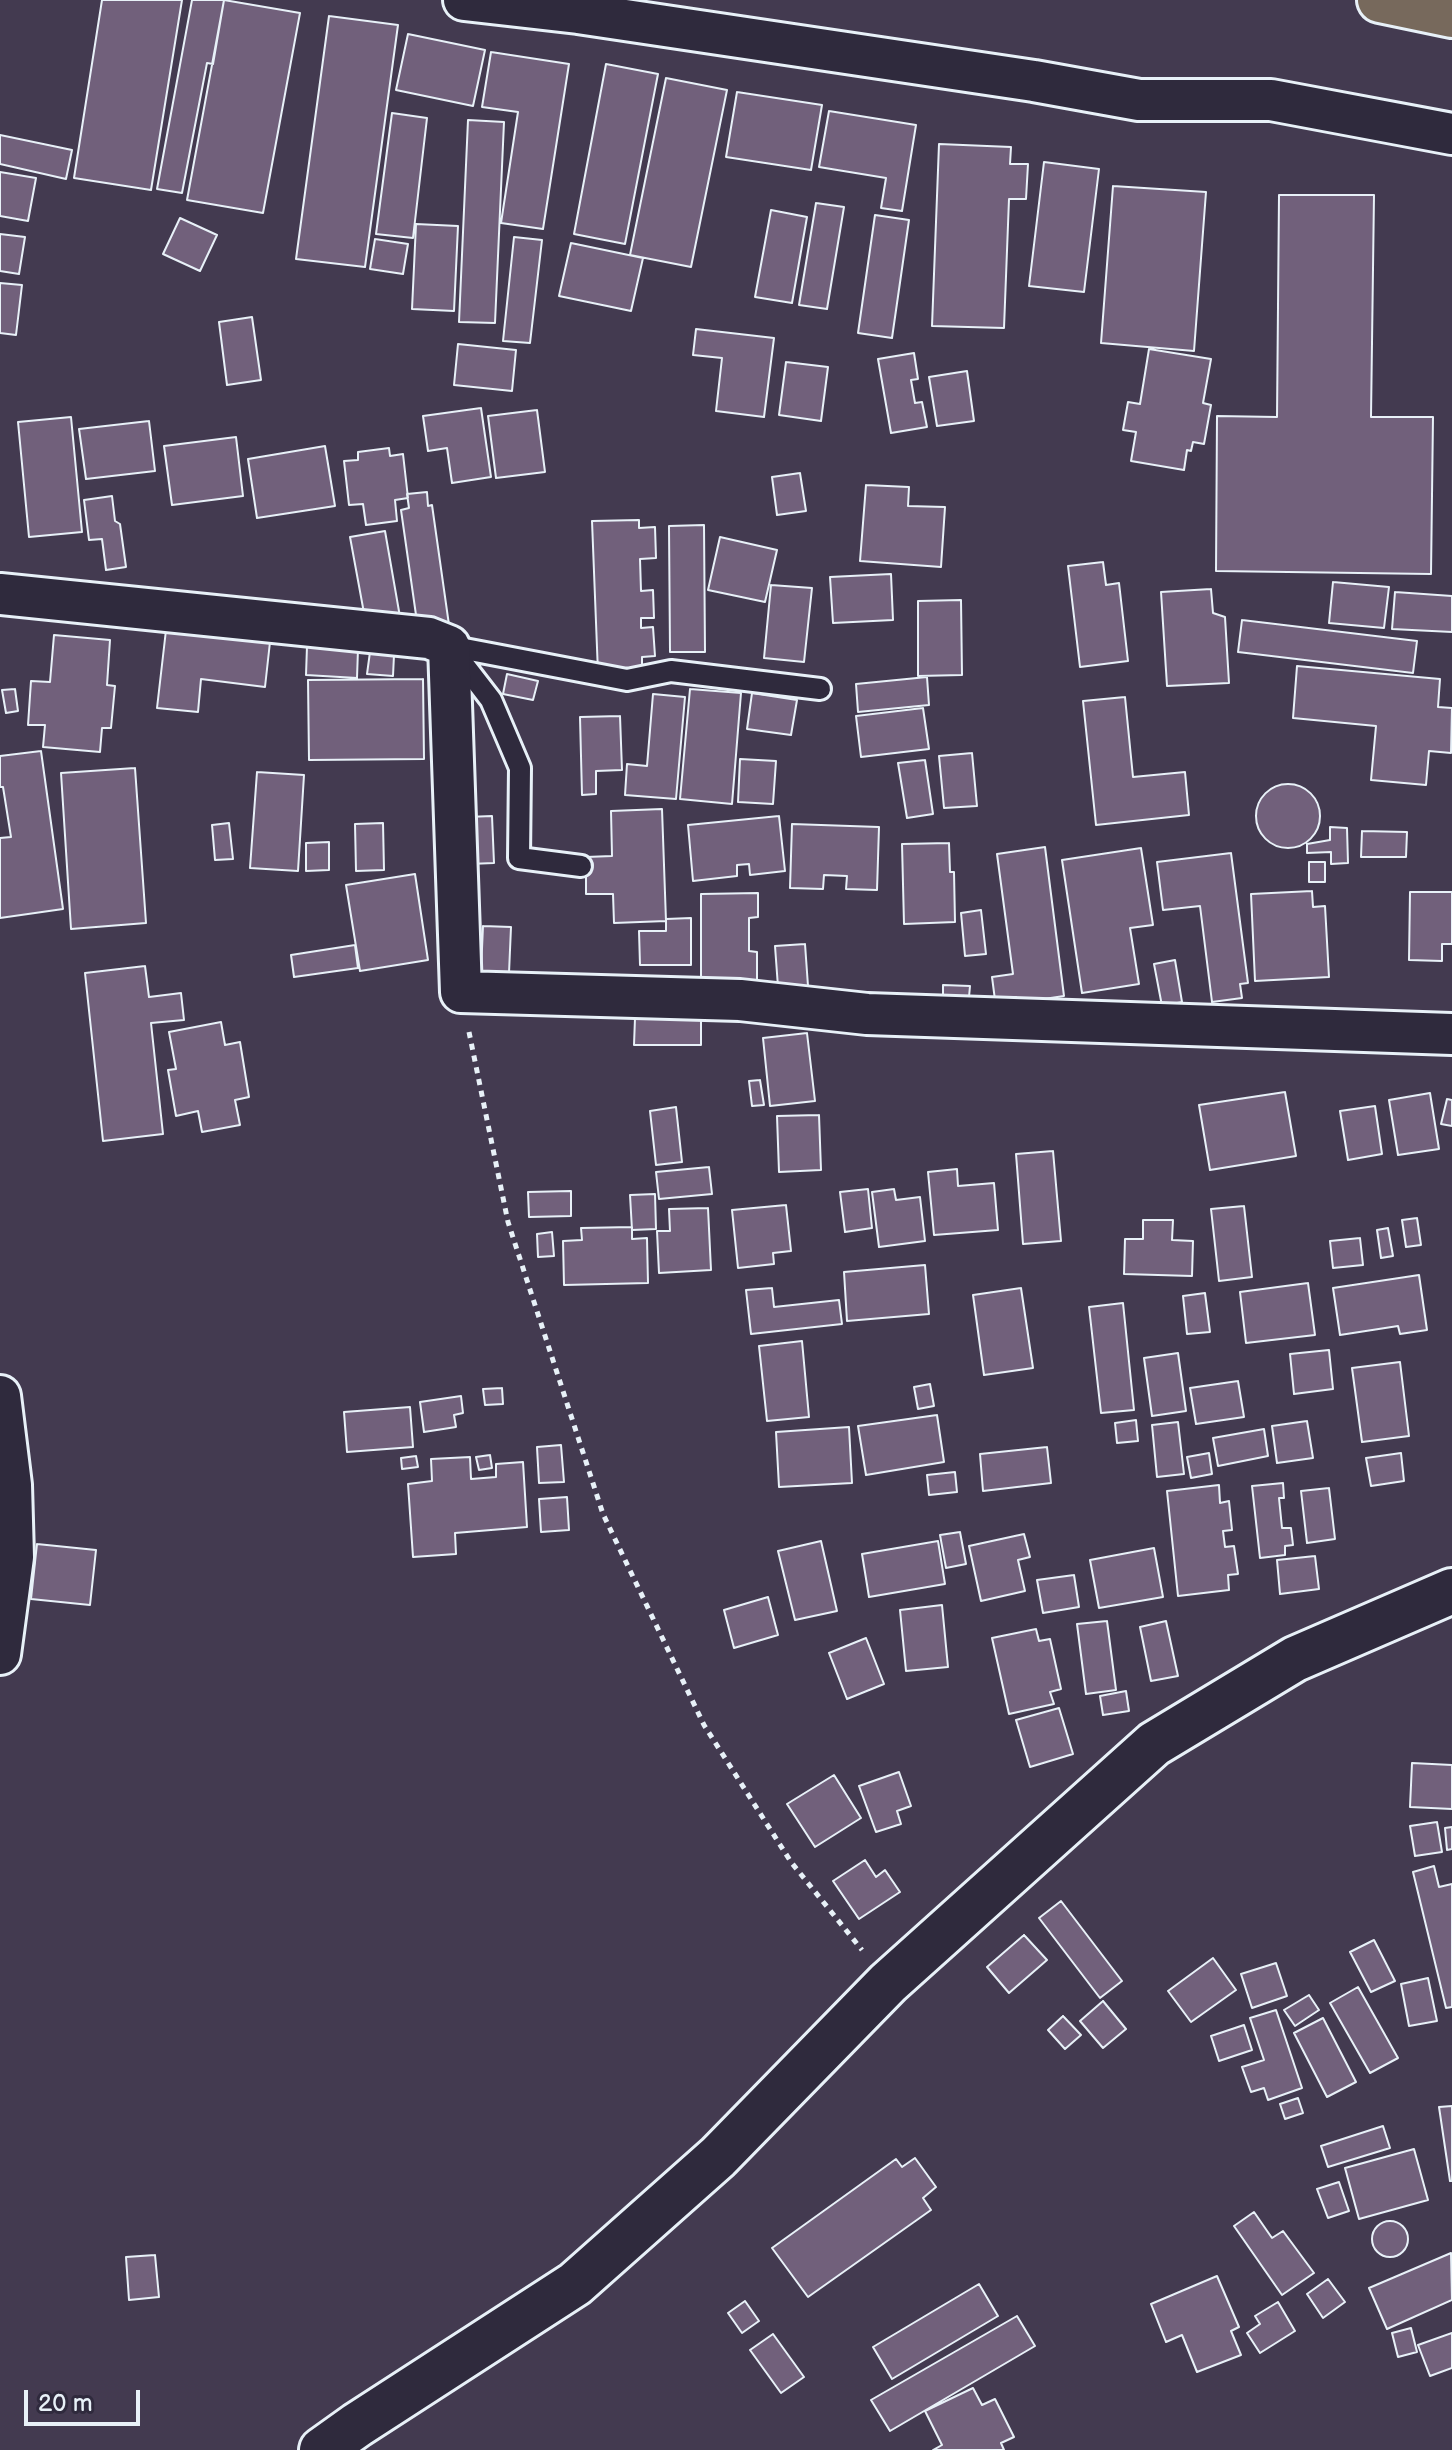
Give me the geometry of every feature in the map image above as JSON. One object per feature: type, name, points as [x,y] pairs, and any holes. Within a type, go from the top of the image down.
[{"type":"highway","points":[[1380,0],[1452,15]]},
{"type":"street","points":[[464,0],[578,13],[1034,81],[1139,100],[1271,100],[1452,134]]},
{"type":"street","points":[[0,594],[429,638],[449,646],[461,992],[740,1000],[867,1014],[1452,1034]]},
{"type":"street","points":[[0,1396],[11,1485],[13,1557],[0,1654]]},
{"type":"street","points":[[322,2450],[575,2284],[718,2157],[888,1983],[1154,1744],[1295,1659],[1452,1591]]},
{"type":"lane","points":[[449,646],[627,680],[671,671],[820,689]]},
{"type":"lane","points":[[449,646],[491,700],[520,768],[519,858],[581,866]]},
{"type":"path","points":[[461,992],[508,1222],[603,1514],[704,1725],[791,1862],[888,1983]]},
{"type":"building","points":[[102,0],[182,0],[151,190],[74,178]]},
{"type":"building","points":[[192,0],[224,0],[213,64],[207,63],[182,193],[157,189]]},
{"type":"building","points":[[224,0],[300,13],[263,213],[187,200]]},
{"type":"building","points":[[329,16],[398,25],[365,267],[296,259]]},
{"type":"building","points":[[408,34],[485,50],[473,106],[396,90]]},
{"type":"building","points":[[491,52],[569,64],[543,229],[501,223],[518,112],[482,107]]},
{"type":"building","points":[[606,64],[658,74],[625,244],[574,234]]},
{"type":"building","points":[[666,78],[727,90],[691,267],[630,255]]},
{"type":"building","points":[[737,92],[822,105],[811,170],[726,157]]},
{"type":"building","points":[[829,111],[916,125],[902,211],[881,208],[886,178],[819,167]]},
{"type":"building","points":[[392,113],[427,118],[413,238],[376,234]]},
{"type":"building","points":[[468,120],[504,122],[495,323],[459,322]]},
{"type":"building","points":[[0,135],[72,150],[66,179],[0,164]]},
{"type":"building","points":[[939,144],[1011,147],[1010,164],[1028,164],[1026,199],[1009,199],[1004,328],[932,326]]},
{"type":"building","points":[[1044,162],[1099,169],[1084,292],[1029,286]]},
{"type":"building","points":[[0,172],[36,178],[28,221],[0,216]]},
{"type":"building","points":[[1113,186],[1206,192],[1194,351],[1101,343]]},
{"type":"building","points":[[1279,195],[1374,195],[1371,417],[1433,417],[1431,574],[1216,571],[1217,416],[1277,417]]},
{"type":"building","points":[[816,203],[844,207],[827,309],[799,305]]},
{"type":"building","points":[[771,210],[807,217],[792,303],[755,297]]},
{"type":"building","points":[[875,215],[909,220],[892,338],[858,333]]},
{"type":"building","points":[[180,218],[217,235],[200,271],[163,254]]},
{"type":"building","points":[[416,224],[458,226],[454,311],[412,309]]},
{"type":"building","points":[[0,234],[25,237],[19,274],[0,271]]},
{"type":"building","points":[[514,237],[542,240],[530,343],[503,341]]},
{"type":"building","points":[[375,239],[408,244],[403,274],[370,269]]},
{"type":"building","points":[[571,243],[643,258],[631,311],[559,296]]},
{"type":"building","points":[[0,283],[22,285],[16,335],[0,333]]},
{"type":"building","points":[[252,317],[261,380],[227,385],[219,322]]},
{"type":"building","points":[[696,329],[774,338],[764,417],[716,411],[722,358],[693,355]]},
{"type":"building","points":[[458,344],[516,350],[512,391],[454,385]]},
{"type":"building","points":[[1149,349],[1211,359],[1203,403],[1211,405],[1204,444],[1193,442],[1191,451],[1187,450],[1184,470],[1131,461],[1136,432],[1123,430],[1128,402],[1140,404]]},
{"type":"building","points":[[914,353],[918,379],[911,380],[915,403],[922,402],[927,427],[891,433],[878,359]]},
{"type":"building","points":[[786,362],[828,367],[821,421],[779,415]]},
{"type":"building","points":[[967,371],[974,421],[937,426],[929,377]]},
{"type":"building","points":[[481,408],[491,477],[452,483],[447,448],[428,451],[423,416]]},
{"type":"building","points":[[537,410],[545,472],[496,478],[488,416]]},
{"type":"building","points":[[71,417],[82,532],[29,537],[18,422]]},
{"type":"building","points":[[149,421],[155,471],[86,479],[79,429]]},
{"type":"building","points":[[236,437],[243,496],[172,505],[164,446]]},
{"type":"building","points":[[325,446],[335,506],[257,518],[248,459]]},
{"type":"building","points":[[389,448],[390,456],[403,454],[408,498],[395,500],[397,521],[366,525],[363,504],[349,505],[344,461],[358,460],[358,452]]},
{"type":"building","points":[[800,473],[806,511],[777,515],[772,477]]},
{"type":"building","points":[[866,485],[909,487],[908,506],[945,507],[941,567],[860,561]]},
{"type":"building","points":[[427,492],[428,506],[432,505],[449,625],[418,629],[401,510],[409,508],[407,494]]},
{"type":"building","points":[[112,496],[115,521],[120,524],[126,567],[106,570],[102,539],[89,540],[84,500]]},
{"type":"building","points":[[639,520],[639,528],[655,527],[656,558],[640,559],[641,591],[653,590],[654,618],[641,618],[641,628],[653,627],[655,656],[642,657],[642,672],[598,673],[592,521]]},
{"type":"building","points":[[704,525],[705,652],[670,652],[669,526]]},
{"type":"building","points":[[385,531],[400,617],[366,624],[350,537]]},
{"type":"building","points":[[720,537],[777,550],[765,602],[708,590]]},
{"type":"building","points":[[1103,562],[1106,585],[1119,583],[1128,661],[1080,667],[1068,566]]},
{"type":"building","points":[[891,574],[893,620],[833,623],[830,577]]},
{"type":"building","points":[[1333,582],[1389,587],[1384,628],[1329,623]]},
{"type":"building","points":[[771,585],[812,588],[804,662],[764,658]]},
{"type":"building","points":[[1211,589],[1213,613],[1225,617],[1229,683],[1167,686],[1161,592]]},
{"type":"building","points":[[1395,592],[1452,596],[1452,632],[1392,629]]},
{"type":"building","points":[[961,600],[962,675],[918,676],[918,601]]},
{"type":"building","points":[[1242,620],[1417,641],[1413,673],[1238,652]]},
{"type":"building","points":[[166,630],[270,642],[265,687],[201,679],[198,712],[157,708]]},
{"type":"building","points":[[54,635],[110,640],[107,685],[115,686],[111,728],[102,728],[100,752],[43,747],[45,725],[28,725],[31,681],[50,682]]},
{"type":"building","points":[[307,646],[358,649],[357,678],[306,675]]},
{"type":"building","points":[[370,652],[394,655],[393,676],[367,674]]},
{"type":"building","points":[[1297,666],[1440,679],[1438,707],[1452,708],[1451,753],[1429,751],[1426,785],[1371,780],[1376,726],[1293,718]]},
{"type":"building","points":[[507,674],[538,681],[533,700],[503,694]]},
{"type":"building","points":[[927,677],[929,705],[858,712],[856,684]]},
{"type":"building","points":[[423,679],[424,759],[309,760],[308,680]]},
{"type":"building","points":[[15,689],[18,711],[6,713],[2,690]]},
{"type":"building","points":[[690,689],[741,693],[732,804],[680,799]]},
{"type":"building","points":[[752,693],[797,700],[791,735],[747,729]]},
{"type":"building","points":[[653,694],[685,697],[676,799],[625,795],[627,764],[647,766]]},
{"type":"building","points":[[1125,697],[1133,777],[1185,772],[1189,815],[1096,825],[1083,701]]},
{"type":"building","points":[[923,708],[929,749],[861,757],[856,716]]},
{"type":"building","points":[[620,716],[622,770],[596,771],[596,794],[582,795],[580,717]]},
{"type":"building","points":[[41,751],[63,909],[0,918],[0,838],[11,837],[3,787],[0,787],[0,756]]},
{"type":"building","points":[[972,753],[977,806],[944,808],[939,756]]},
{"type":"building","points":[[740,759],[776,761],[773,804],[738,802]]},
{"type":"building","points":[[925,760],[933,814],[907,818],[898,763]]},
{"type":"building","points":[[135,768],[146,923],[71,929],[61,773]]},
{"type":"building","points":[[257,772],[304,775],[298,871],[250,868]]},
{"type":"building","points":[[1282,784],[1294,784],[1311,793],[1318,804],[1318,828],[1311,839],[1294,848],[1282,848],[1270,843],[1261,834],[1256,822],[1256,810],[1261,798],[1270,789]]},
{"type":"building","points":[[662,809],[666,921],[614,923],[613,894],[586,894],[586,857],[612,856],[611,811]]},
{"type":"building","points":[[492,816],[494,863],[469,864],[467,817]]},
{"type":"building","points":[[779,816],[785,871],[750,875],[749,864],[737,865],[737,876],[693,881],[688,825]]},
{"type":"building","points":[[229,823],[233,859],[215,860],[212,825]]},
{"type":"building","points":[[383,823],[384,870],[356,871],[355,824]]},
{"type":"building","points":[[792,824],[879,827],[877,890],[846,889],[847,876],[824,875],[823,889],[790,888]]},
{"type":"building","points":[[1330,827],[1347,828],[1348,863],[1331,864],[1331,852],[1307,853],[1307,844],[1330,840]]},
{"type":"building","points":[[1362,831],[1407,832],[1406,857],[1361,857]]},
{"type":"building","points":[[329,842],[329,870],[306,871],[306,843]]},
{"type":"building","points":[[949,843],[950,872],[954,872],[955,922],[904,924],[902,844]]},
{"type":"building","points":[[1045,847],[1064,996],[1017,1003],[1016,997],[995,1000],[992,977],[1013,974],[997,854]]},
{"type":"building","points":[[1141,848],[1153,925],[1130,928],[1139,984],[1082,993],[1062,860]]},
{"type":"building","points":[[1231,853],[1248,983],[1240,984],[1242,998],[1212,1002],[1200,906],[1163,910],[1157,862]]},
{"type":"building","points":[[1309,862],[1325,862],[1325,882],[1309,882]]},
{"type":"building","points":[[415,874],[428,960],[360,971],[346,885]]},
{"type":"building","points":[[1312,891],[1313,907],[1325,906],[1329,977],[1255,981],[1251,894]]},
{"type":"building","points":[[1410,892],[1452,892],[1452,944],[1442,944],[1442,961],[1409,960]]},
{"type":"building","points":[[758,893],[758,917],[749,918],[749,951],[757,952],[757,980],[701,981],[701,894]]},
{"type":"building","points":[[981,910],[986,954],[965,956],[961,913]]},
{"type":"building","points":[[691,918],[691,965],[640,965],[639,931],[666,931],[666,919]]},
{"type":"building","points":[[483,926],[511,927],[509,973],[481,971]]},
{"type":"building","points":[[805,944],[808,986],[778,987],[775,946]]},
{"type":"building","points":[[355,945],[358,968],[294,977],[291,955]]},
{"type":"building","points":[[1175,960],[1182,1002],[1162,1006],[1154,964]]},
{"type":"building","points":[[145,966],[149,997],[181,993],[184,1020],[151,1023],[163,1134],[103,1141],[85,973]]},
{"type":"building","points":[[943,985],[970,986],[969,997],[943,996]]},
{"type":"building","points":[[635,1018],[701,1019],[701,1045],[634,1045]]},
{"type":"building","points":[[221,1022],[225,1045],[240,1042],[249,1097],[235,1100],[240,1125],[202,1132],[198,1111],[176,1116],[168,1070],[176,1069],[169,1032]]},
{"type":"building","points":[[807,1033],[815,1101],[770,1106],[763,1038]]},
{"type":"building","points":[[760,1080],[764,1105],[752,1106],[749,1081]]},
{"type":"building","points":[[1285,1092],[1296,1156],[1210,1170],[1199,1105]]},
{"type":"building","points":[[1430,1093],[1439,1149],[1398,1155],[1389,1100]]},
{"type":"building","points":[[1447,1099],[1452,1100],[1452,1126],[1441,1124]]},
{"type":"building","points":[[1375,1106],[1382,1154],[1348,1160],[1340,1111]]},
{"type":"building","points":[[676,1107],[682,1162],[656,1165],[650,1111]]},
{"type":"building","points":[[819,1115],[821,1170],[779,1172],[777,1116]]},
{"type":"building","points":[[1053,1151],[1061,1241],[1023,1244],[1016,1154]]},
{"type":"building","points":[[709,1167],[712,1194],[659,1199],[656,1172]]},
{"type":"building","points":[[957,1169],[958,1186],[994,1183],[998,1230],[934,1235],[928,1172]]},
{"type":"building","points":[[868,1189],[872,1228],[845,1232],[840,1192]]},
{"type":"building","points":[[894,1189],[896,1200],[920,1197],[925,1241],[879,1247],[872,1192]]},
{"type":"building","points":[[571,1191],[571,1216],[529,1217],[528,1192]]},
{"type":"building","points":[[655,1194],[656,1229],[632,1230],[630,1195]]},
{"type":"building","points":[[786,1205],[791,1251],[773,1253],[774,1264],[738,1268],[732,1210]]},
{"type":"building","points":[[1244,1206],[1252,1277],[1219,1281],[1211,1209]]},
{"type":"building","points":[[708,1208],[711,1270],[659,1273],[657,1231],[670,1231],[669,1209]]},
{"type":"building","points":[[1417,1218],[1421,1245],[1406,1247],[1402,1220]]},
{"type":"building","points":[[1143,1220],[1173,1220],[1172,1240],[1193,1241],[1192,1276],[1124,1274],[1125,1239],[1143,1239]]},
{"type":"building","points":[[632,1227],[632,1239],[647,1238],[648,1283],[564,1285],[563,1241],[582,1240],[581,1228]]},
{"type":"building","points":[[1388,1228],[1393,1256],[1381,1258],[1377,1230]]},
{"type":"building","points":[[552,1232],[554,1256],[538,1257],[537,1234]]},
{"type":"building","points":[[1360,1238],[1363,1265],[1333,1268],[1330,1241]]},
{"type":"building","points":[[925,1265],[929,1314],[847,1321],[844,1272]]},
{"type":"building","points":[[1419,1275],[1427,1330],[1400,1334],[1398,1326],[1340,1335],[1333,1288]]},
{"type":"building","points":[[1308,1283],[1315,1335],[1246,1343],[1240,1292]]},
{"type":"building","points":[[772,1288],[774,1307],[839,1300],[842,1324],[751,1334],[746,1290]]},
{"type":"building","points":[[1021,1288],[1033,1368],[984,1375],[973,1295]]},
{"type":"building","points":[[1205,1293],[1210,1332],[1187,1334],[1183,1296]]},
{"type":"building","points":[[1123,1303],[1134,1410],[1101,1413],[1089,1307]]},
{"type":"building","points":[[802,1341],[809,1417],[767,1421],[759,1346]]},
{"type":"building","points":[[1329,1350],[1333,1389],[1294,1394],[1290,1354]]},
{"type":"building","points":[[1178,1353],[1186,1411],[1152,1416],[1144,1358]]},
{"type":"building","points":[[1400,1362],[1409,1436],[1362,1442],[1352,1368]]},
{"type":"building","points":[[1238,1381],[1244,1417],[1196,1424],[1190,1388]]},
{"type":"building","points":[[930,1384],[934,1406],[918,1409],[914,1387]]},
{"type":"building","points":[[502,1388],[503,1404],[485,1405],[483,1389]]},
{"type":"building","points":[[461,1396],[463,1413],[454,1415],[456,1427],[424,1432],[420,1402]]},
{"type":"building","points":[[410,1407],[413,1447],[347,1452],[344,1412]]},
{"type":"building","points":[[937,1415],[944,1462],[866,1475],[858,1426]]},
{"type":"building","points":[[1136,1420],[1138,1441],[1117,1443],[1115,1423]]},
{"type":"building","points":[[1307,1421],[1313,1458],[1277,1463],[1272,1426]]},
{"type":"building","points":[[1178,1422],[1184,1474],[1157,1477],[1152,1425]]},
{"type":"building","points":[[849,1427],[852,1483],[779,1487],[776,1432]]},
{"type":"building","points":[[1264,1429],[1268,1456],[1218,1466],[1213,1438]]},
{"type":"building","points":[[561,1445],[564,1482],[539,1483],[537,1447]]},
{"type":"building","points":[[1047,1447],[1051,1483],[983,1491],[980,1454]]},
{"type":"building","points":[[1209,1453],[1212,1474],[1191,1478],[1187,1457]]},
{"type":"building","points":[[1401,1453],[1404,1481],[1371,1486],[1366,1458]]},
{"type":"building","points":[[490,1455],[492,1468],[479,1470],[476,1457]]},
{"type":"building","points":[[416,1456],[418,1467],[402,1469],[401,1458]]},
{"type":"building","points":[[470,1457],[471,1479],[496,1477],[496,1464],[523,1462],[527,1527],[455,1533],[456,1554],[413,1557],[408,1484],[432,1481],[431,1459]]},
{"type":"building","points":[[955,1472],[957,1492],[929,1495],[927,1475]]},
{"type":"building","points":[[1283,1483],[1284,1498],[1279,1498],[1282,1528],[1291,1528],[1293,1545],[1285,1546],[1285,1555],[1260,1558],[1252,1486]]},
{"type":"building","points":[[1219,1485],[1220,1503],[1229,1501],[1232,1530],[1223,1531],[1225,1547],[1234,1546],[1238,1574],[1228,1575],[1229,1590],[1178,1596],[1167,1491]]},
{"type":"building","points":[[1329,1488],[1335,1539],[1307,1543],[1301,1491]]},
{"type":"building","points":[[567,1497],[569,1530],[541,1532],[539,1499]]},
{"type":"building","points":[[960,1532],[966,1564],[946,1568],[940,1535]]},
{"type":"building","points":[[1024,1534],[1030,1557],[1018,1560],[1025,1591],[981,1601],[969,1546]]},
{"type":"building","points":[[821,1541],[837,1611],[795,1620],[778,1551]]},
{"type":"building","points":[[938,1541],[945,1584],[869,1597],[862,1554]]},
{"type":"building","points":[[37,1544],[96,1550],[90,1605],[31,1599]]},
{"type":"building","points":[[1154,1548],[1163,1597],[1099,1608],[1090,1560]]},
{"type":"building","points":[[1315,1556],[1319,1589],[1280,1594],[1277,1560]]},
{"type":"building","points":[[1074,1575],[1079,1607],[1043,1613],[1037,1580]]},
{"type":"building","points":[[768,1597],[778,1635],[734,1648],[724,1610]]},
{"type":"building","points":[[942,1605],[948,1667],[906,1671],[900,1610]]},
{"type":"building","points":[[1107,1621],[1116,1690],[1086,1694],[1077,1624]]},
{"type":"building","points":[[1166,1621],[1178,1676],[1151,1681],[1140,1627]]},
{"type":"building","points":[[1036,1629],[1039,1641],[1050,1639],[1061,1689],[1050,1692],[1054,1704],[1009,1714],[992,1638]]},
{"type":"building","points":[[866,1638],[884,1684],[847,1699],[829,1653]]},
{"type":"building","points":[[1126,1691],[1129,1711],[1103,1715],[1100,1696]]},
{"type":"building","points":[[1059,1708],[1073,1754],[1030,1767],[1016,1720]]},
{"type":"building","points":[[1412,1763],[1452,1765],[1452,1809],[1410,1807]]},
{"type":"building","points":[[899,1772],[911,1806],[897,1811],[901,1824],[876,1832],[859,1786]]},
{"type":"building","points":[[834,1775],[861,1818],[815,1847],[787,1804]]},
{"type":"building","points":[[1437,1822],[1442,1852],[1415,1856],[1410,1826]]},
{"type":"building","points":[[1452,1827],[1452,1849],[1447,1850],[1445,1828]]},
{"type":"building","points":[[865,1860],[876,1877],[885,1870],[900,1892],[859,1919],[833,1881]]},
{"type":"building","points":[[1434,1866],[1439,1887],[1452,1884],[1452,2007],[1446,2008],[1413,1872]]},
{"type":"building","points":[[1061,1901],[1122,1981],[1100,1998],[1039,1918]]},
{"type":"building","points":[[1024,1935],[1047,1960],[1009,1993],[987,1967]]},
{"type":"building","points":[[1374,1940],[1395,1981],[1371,1992],[1350,1952]]},
{"type":"building","points":[[1213,1958],[1236,1990],[1191,2022],[1168,1991]]},
{"type":"building","points":[[1276,1963],[1287,1996],[1252,2008],[1241,1974]]},
{"type":"building","points":[[1428,1978],[1437,2021],[1409,2026],[1401,1984]]},
{"type":"building","points":[[1358,1987],[1398,2058],[1370,2073],[1330,2003]]},
{"type":"building","points":[[1309,1995],[1319,2010],[1295,2026],[1284,2010]]},
{"type":"building","points":[[1103,2001],[1126,2029],[1103,2048],[1080,2021]]},
{"type":"building","points":[[1276,2010],[1302,2088],[1268,2100],[1264,2088],[1251,2092],[1242,2067],[1264,2060],[1250,2018]]},
{"type":"building","points":[[1063,2016],[1081,2035],[1065,2049],[1048,2030]]},
{"type":"building","points":[[1323,2018],[1356,2082],[1327,2097],[1294,2033]]},
{"type":"building","points":[[1244,2025],[1252,2050],[1219,2061],[1211,2036]]},
{"type":"building","points":[[1298,2098],[1303,2113],[1285,2119],[1280,2104]]},
{"type":"building","points":[[1452,2106],[1452,2181],[1450,2181],[1439,2107]]},
{"type":"building","points":[[1383,2126],[1390,2148],[1328,2167],[1321,2146]]},
{"type":"building","points":[[1414,2149],[1428,2200],[1359,2219],[1345,2168]]},
{"type":"building","points":[[915,2158],[936,2187],[923,2198],[931,2210],[808,2297],[772,2248],[896,2159],[902,2167]]},
{"type":"building","points":[[1339,2182],[1349,2211],[1328,2218],[1317,2189]]},
{"type":"building","points":[[1254,2212],[1272,2238],[1283,2231],[1314,2273],[1282,2295],[1234,2226]]},
{"type":"building","points":[[1390,2221],[1403,2226],[1408,2239],[1403,2252],[1390,2257],[1377,2252],[1372,2239],[1377,2226]]},
{"type":"building","points":[[1451,2253],[1452,2300],[1387,2329],[1369,2288]]},
{"type":"building","points":[[155,2255],[159,2297],[129,2300],[126,2257]]},
{"type":"building","points":[[1217,2276],[1239,2327],[1231,2331],[1241,2355],[1197,2372],[1182,2335],[1166,2342],[1151,2304]]},
{"type":"building","points":[[1328,2279],[1345,2302],[1323,2318],[1307,2294]]},
{"type":"building","points":[[979,2284],[998,2316],[892,2379],[873,2347]]},
{"type":"building","points":[[745,2301],[759,2321],[742,2333],[728,2313]]},
{"type":"building","points":[[1278,2302],[1295,2331],[1260,2353],[1247,2333],[1260,2324],[1255,2316]]},
{"type":"building","points":[[1017,2316],[1035,2346],[890,2431],[871,2400]]},
{"type":"building","points":[[1411,2328],[1417,2352],[1398,2357],[1392,2333]]},
{"type":"building","points":[[1452,2333],[1452,2368],[1430,2376],[1418,2345]]},
{"type":"building","points":[[773,2334],[804,2377],[781,2393],[750,2350]]},
{"type":"building","points":[[973,2388],[982,2405],[995,2399],[1014,2437],[1001,2443],[1004,2450],[933,2450],[942,2445],[925,2411]]}]
